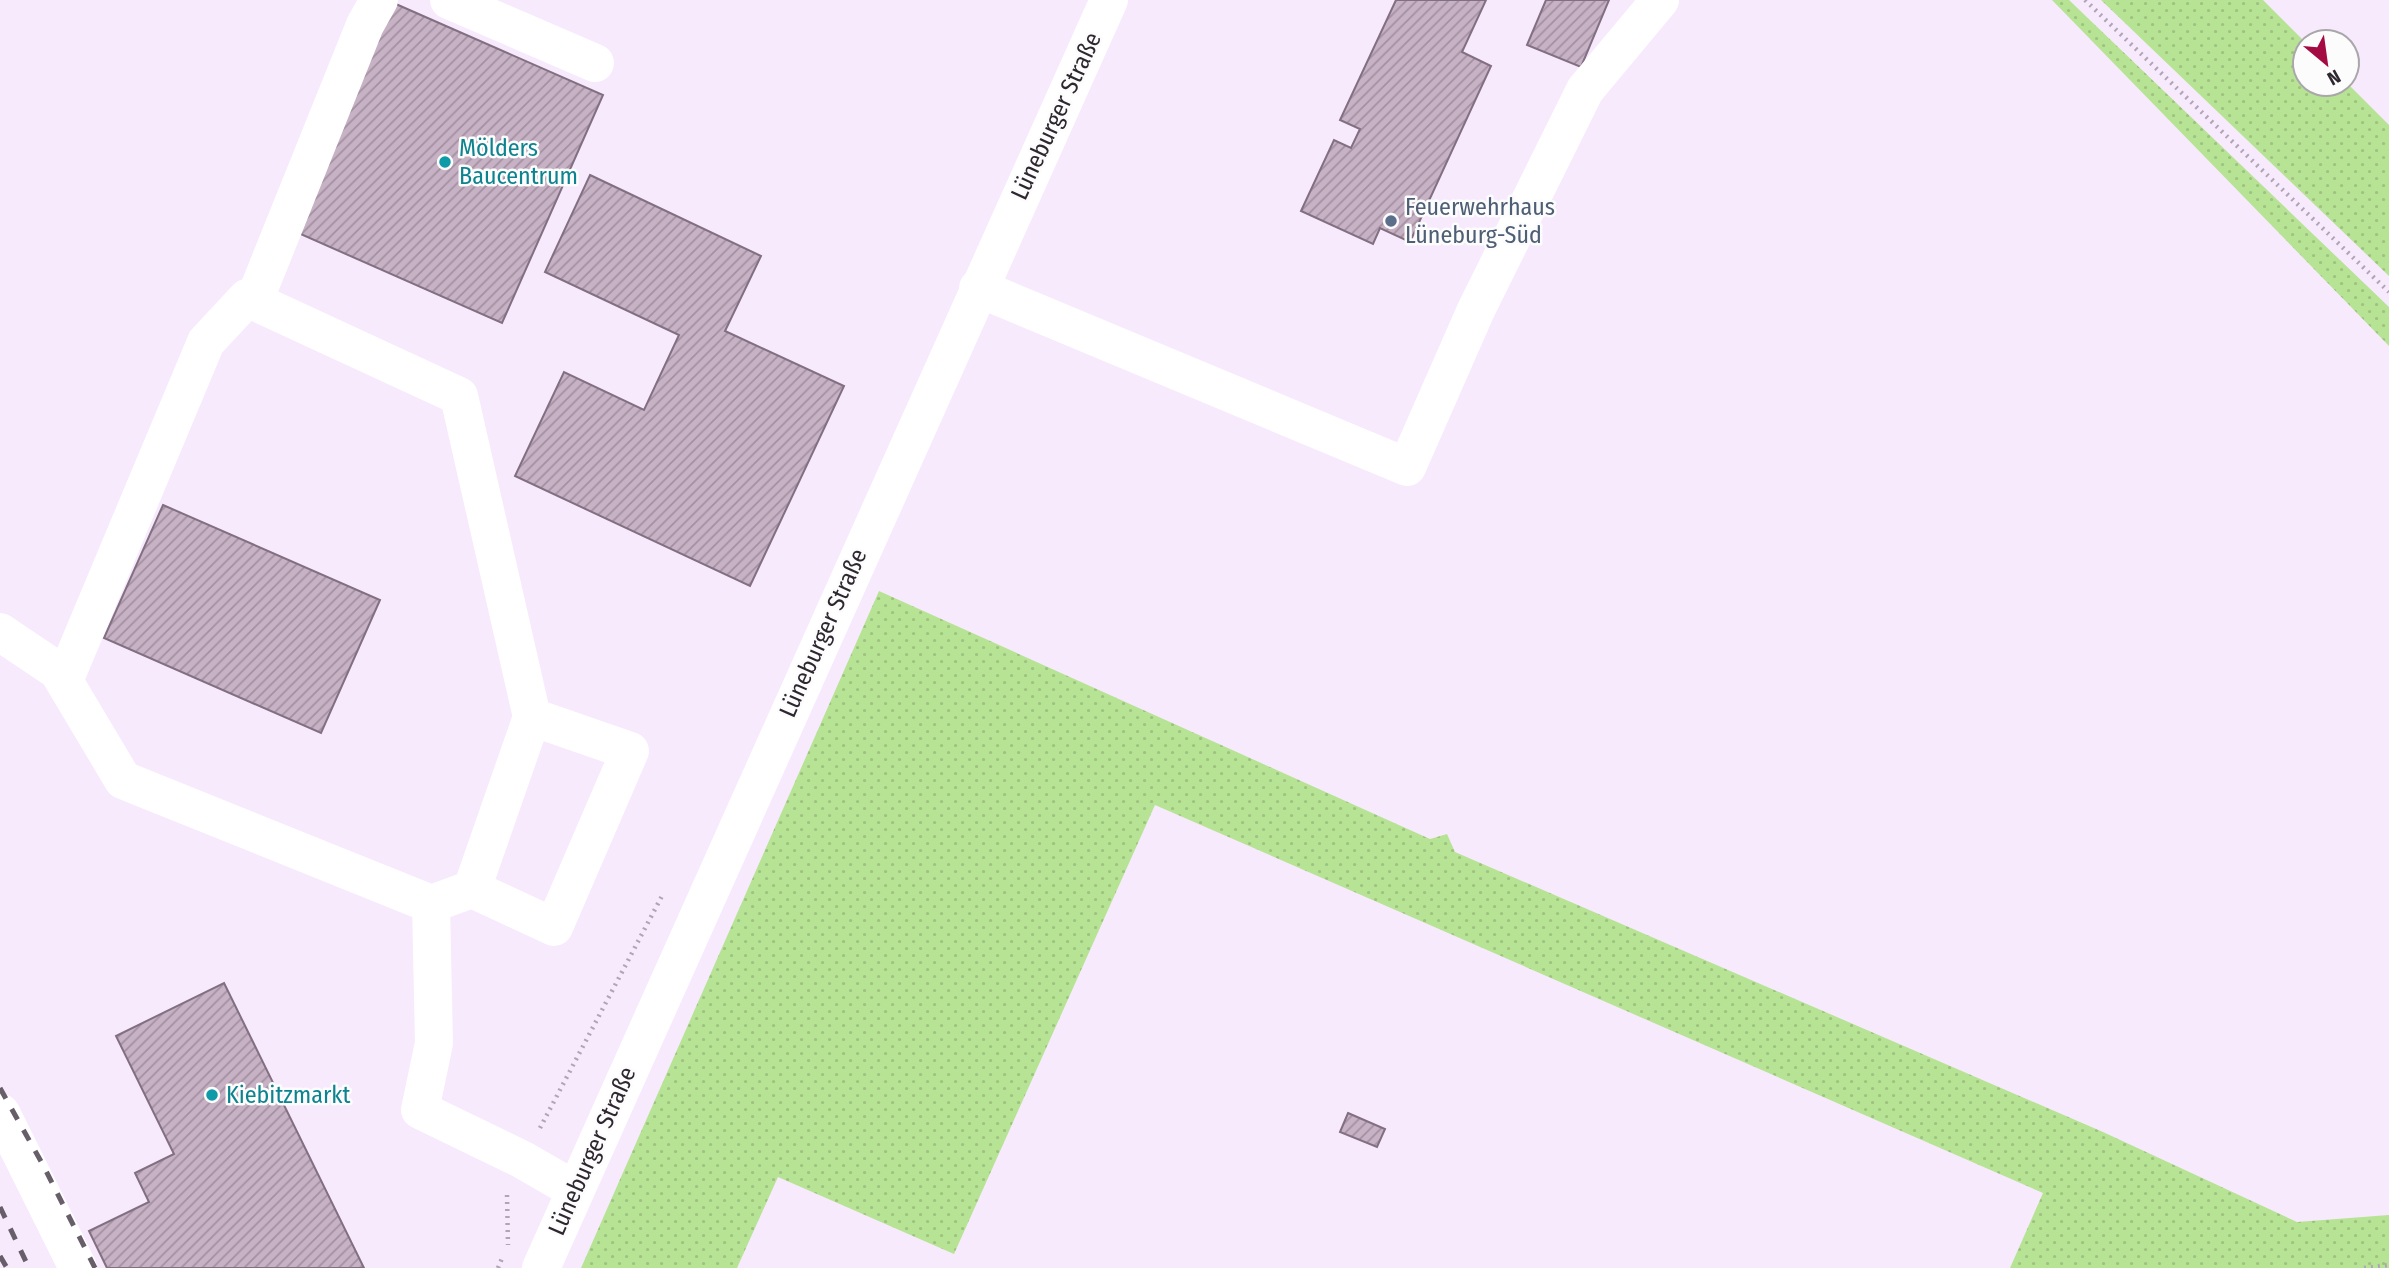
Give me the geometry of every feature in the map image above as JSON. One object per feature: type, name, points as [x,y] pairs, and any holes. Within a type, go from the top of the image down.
[{"type":"street","points":[[254,301],[365,25],[379,0]]},
{"type":"street","points":[[449,0],[595,63]]},
{"type":"street","name":"Lüneburger Straße","points":[[541,1268],[1109,0]]},
{"type":"street","points":[[978,288],[1407,467],[1476,310],[1585,90],[1660,0]]},
{"type":"street","points":[[64,681],[206,342],[247,298],[459,396],[532,717],[472,889]]},
{"type":"street","points":[[0,632],[58,671],[122,780],[431,904],[472,889],[554,927],[630,751],[532,717]]},
{"type":"street","points":[[431,904],[433,1043],[420,1110],[523,1160],[575,1190]]},
{"type":"street","points":[[1,1113],[78,1268]]},
{"type":"path","points":[[2085,0],[2389,292]]},
{"type":"path","points":[[2364,1268],[2389,1265]]},
{"type":"green space","points":[[2052,0],[2069,0],[2389,307],[2389,346]]},
{"type":"green space","points":[[2101,0],[2263,0],[2291,28],[2291,98],[2361,97],[2389,125],[2389,276]]},
{"type":"green space","points":[[879,591],[1430,839],[1447,834],[1455,852],[2103,1132],[2297,1222],[2389,1215],[2389,1268],[2010,1268],[2043,1193],[1155,805],[954,1254],[778,1177],[737,1268],[581,1268]]},
{"type":"building","points":[[1396,0],[1486,0],[1462,52],[1491,66],[1410,242],[1380,228],[1373,244],[1301,211],[1334,140],[1351,148],[1360,129],[1340,120]]},
{"type":"building","points":[[1546,0],[1609,0],[1581,67],[1527,45]]},
{"type":"building","name":"Mölders Baucentrum","points":[[389,1],[603,95],[502,323],[287,228]]},
{"type":"building","points":[[590,175],[761,256],[725,331],[844,386],[750,586],[515,476],[564,372],[644,410],[679,335],[545,272]]},
{"type":"building","points":[[163,505],[380,600],[321,733],[104,638]]},
{"type":"building","name":"Kiebitzmarkt","points":[[224,983],[364,1268],[107,1268],[89,1231],[149,1202],[135,1173],[174,1154],[116,1036]]},
{"type":"building","points":[[1348,1113],[1385,1129],[1377,1147],[1340,1132]]},
{"type":"railway","points":[[0,1088],[95,1268]]},
{"type":"railway","points":[[0,1207],[29,1268]]},
{"type":"railway","points":[[0,1256],[7,1268]]},
{"type":"place","name":"Mölders Baucentrum","points":[[445,162]]},
{"type":"place","name":"Feuerwehrhaus Lüneburg-Süd","points":[[1391,221]]},
{"type":"place","name":"Kiebitzmarkt","points":[[212,1095]]}]
